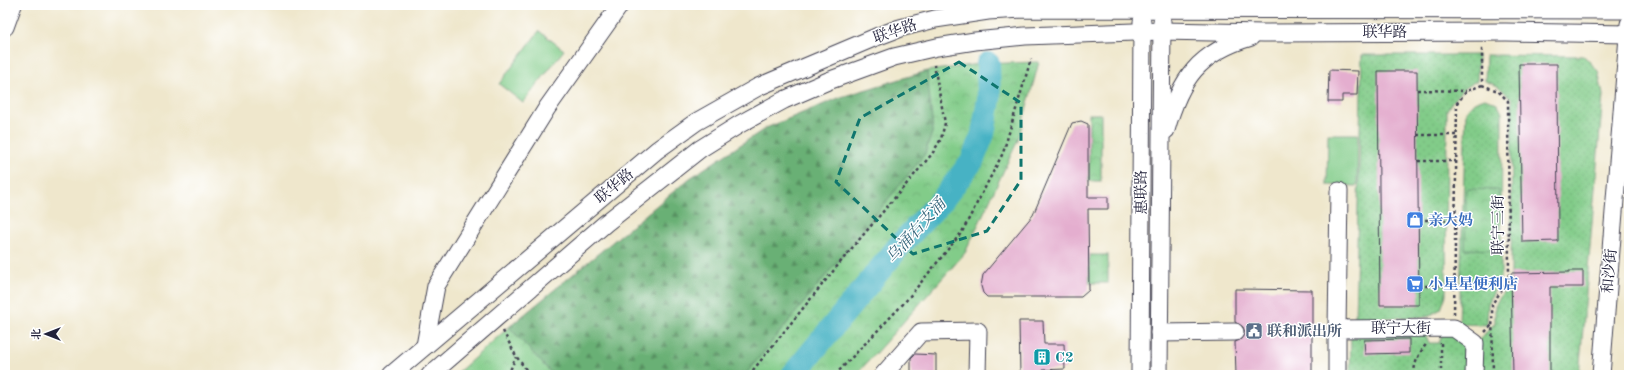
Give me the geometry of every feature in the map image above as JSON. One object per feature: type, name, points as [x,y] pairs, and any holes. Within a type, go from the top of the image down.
[{"type":"street","points":[[5,25],[13,5]]},
{"type":"street","points":[[425,346],[436,286],[547,108],[620,5]]},
{"type":"street","name":"联华路","points":[[391,375],[651,155],[696,122],[758,87],[814,62],[900,28],[935,19],[988,10],[1024,8],[1162,9],[1306,7],[1629,10]]},
{"type":"street","name":"惠联路","points":[[1140,375],[1142,9]]},
{"type":"street","name":"惠联路","points":[[1159,375],[1159,154],[1162,9]]},
{"type":"street","name":"和沙街","points":[[1601,375],[1629,24]]},
{"type":"street","name":"联华路","points":[[430,375],[589,238],[700,149],[740,124],[784,100],[828,81],[894,57],[937,47],[1025,36],[1162,31],[1264,33],[1506,32],[1629,34]]},
{"type":"street","points":[[1159,154],[1173,106],[1184,84],[1194,70],[1205,58],[1231,43],[1264,33]]},
{"type":"street","points":[[1337,375],[1340,191]]},
{"type":"street","points":[[1447,328],[1474,343],[1474,375]]},
{"type":"street","name":"联宁大街","points":[[1337,329],[1447,328]]},
{"type":"street","points":[[884,375],[921,332],[978,331],[977,375]]},
{"type":"street","points":[[1159,333],[1235,332]]},
{"type":"path","points":[[1417,90],[1467,91],[1482,85],[1482,45]]},
{"type":"path","points":[[835,375],[905,302],[962,232],[1003,153],[1031,59]]},
{"type":"path","points":[[749,375],[847,254],[932,154],[940,139],[944,123],[934,65]]},
{"type":"path","name":"联宁三街","points":[[1482,85],[1498,91],[1508,101],[1509,280],[1492,304],[1493,375]]},
{"type":"path","points":[[1441,375],[1454,286],[1457,103],[1467,91]]},
{"type":"path","points":[[1418,135],[1457,135]]},
{"type":"path","points":[[1418,161],[1456,161]]},
{"type":"path","points":[[1419,220],[1456,220]]},
{"type":"path","points":[[1419,286],[1454,286]]},
{"type":"path","points":[[501,328],[516,356],[530,375]]},
{"type":"path","points":[[1414,375],[1414,366],[1419,354],[1447,328]]},
{"type":"path","points":[[508,375],[516,356]]},
{"type":"highlighted area","points":[[959,62],[1021,103],[1021,180],[987,231],[913,254],[836,182],[860,118]]},
{"type":"green space","points":[[539,31],[564,50],[523,103],[499,84]]},
{"type":"green space","points":[[1362,55],[1478,55],[1477,81],[1467,86],[1459,93],[1447,110],[1446,295],[1441,309],[1427,317],[1355,318]]},
{"type":"green space","points":[[1486,55],[1584,56],[1598,71],[1603,95],[1579,375],[1476,375],[1476,343],[1495,323],[1495,305],[1511,281],[1512,99],[1498,86],[1485,81]]},
{"type":"green space","points":[[1039,62],[1018,140],[965,253],[856,375],[745,375],[925,154],[933,130],[927,71],[979,64]]},
{"type":"green space","points":[[927,71],[933,130],[925,154],[745,375],[553,375],[509,327],[690,178],[766,128],[841,97]]},
{"type":"green space","points":[[1485,98],[1497,103],[1502,113],[1501,276],[1488,304],[1487,325],[1459,324],[1466,111],[1474,102]]},
{"type":"green space","points":[[1089,114],[1101,114],[1101,181],[1089,181]]},
{"type":"green space","points":[[1328,134],[1358,134],[1357,186],[1327,185]]},
{"type":"green space","points":[[1466,189],[1499,190],[1498,250],[1465,249]]},
{"type":"green space","points":[[1089,255],[1108,255],[1108,283],[1089,283]]},
{"type":"green space","points":[[509,327],[553,375],[455,375]]},
{"type":"green space","points":[[1443,332],[1455,332],[1471,347],[1472,375],[1350,375],[1351,334],[1425,333],[1429,343],[1439,343]]},
{"type":"building","points":[[1519,64],[1557,64],[1558,241],[1522,242]]},
{"type":"building","points":[[1329,70],[1358,71],[1357,95],[1342,95],[1342,102],[1328,102]]},
{"type":"building","points":[[1378,71],[1417,71],[1419,305],[1380,305]]},
{"type":"building","points":[[1081,121],[1088,124],[1088,197],[1108,197],[1108,209],[1088,209],[1089,290],[1081,297],[987,297],[983,293],[981,286],[983,275],[1033,215],[1072,123]]},
{"type":"building","points":[[1583,271],[1583,287],[1550,287],[1550,375],[1513,375],[1511,273]]},
{"type":"building","points":[[1235,289],[1312,290],[1312,374],[1236,375],[1235,342],[1240,340],[1245,332],[1243,327],[1235,322]]},
{"type":"building","name":"C2","points":[[1019,321],[1043,321],[1044,344],[1064,344],[1065,369],[1043,370],[1043,375],[1020,375]]},
{"type":"building","points":[[1409,339],[1409,353],[1365,354],[1364,340]]},
{"type":"building","points":[[915,354],[936,355],[936,375],[911,375],[911,358]]},
{"type":"waterway","name":"乌涌右支涌","points":[[793,375],[900,245],[943,199],[972,161],[983,134],[989,99],[988,64]]},
{"type":"place","name":"亲大妈","points":[[1415,220]]},
{"type":"place","name":"小星星便利店","points":[[1415,284]]},
{"type":"place","name":"联和派出所","points":[[1254,331]]},
{"type":"place","name":"C2","points":[[1042,357]]}]
